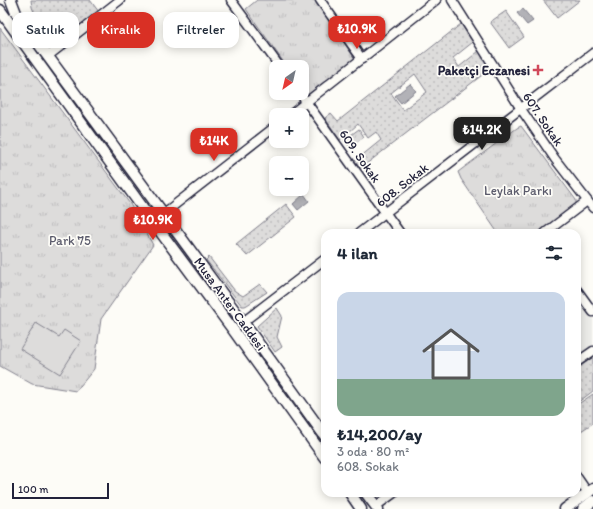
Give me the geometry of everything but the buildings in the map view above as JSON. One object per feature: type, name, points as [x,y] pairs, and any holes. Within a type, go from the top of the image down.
[{"type":"main road","name":"Musa Anter Caddesi","points":[[11,0],[16,13],[321,430]]},
{"type":"main road","name":"Musa Anter Caddesi","points":[[0,10],[321,452]]},
{"type":"main road","points":[[565,509],[591,494]]},
{"type":"main road","points":[[582,509],[591,494]]},
{"type":"main road","points":[[353,497],[361,509]]},
{"type":"main road","points":[[369,497],[377,508]]},
{"type":"street","points":[[48,56],[120,0]]},
{"type":"street","points":[[231,0],[275,60]]},
{"type":"street","points":[[320,0],[362,59]]},
{"type":"street","points":[[299,108],[436,0]]},
{"type":"street","name":"607. Sokak","points":[[452,0],[521,109],[551,153],[593,208]]},
{"type":"street","name":"608. Sokak","points":[[364,229],[593,53]]},
{"type":"street","name":"609. Sokak","points":[[306,102],[397,229]]},
{"type":"street","points":[[163,214],[269,131]]},
{"type":"street","points":[[550,229],[587,200]]},
{"type":"street","points":[[243,322],[321,262]]},
{"type":"street","points":[[581,296],[593,312]]},
{"type":"street","points":[[581,359],[593,351]]},
{"type":"street","points":[[581,482],[591,494]]},
{"type":"street","points":[[377,508],[389,497]]},
{"type":"shaded area","points":[[523,9],[533,21],[527,25],[517,13]]},
{"type":"shaded area","points":[[410,84],[416,91],[401,103],[395,96]]},
{"type":"shaded area","points":[[302,196],[305,196],[309,201],[298,210],[293,204]]},
{"type":"shaded area","points":[[581,302],[593,319],[593,345],[581,353]]},
{"type":"green space","points":[[31,0],[90,0],[99,12],[87,12],[87,20],[79,26],[79,12],[34,12]]},
{"type":"green space","points":[[257,0],[315,0],[355,59],[309,94],[309,60],[282,60],[246,9]]},
{"type":"green space","points":[[543,0],[580,0],[557,18]]},
{"type":"green space","points":[[506,11],[524,37],[509,48],[490,22]]},
{"type":"green space","points":[[461,24],[473,42],[453,58],[459,67],[479,51],[490,69],[361,168],[355,161],[381,140],[376,132],[368,138],[358,124],[340,140],[325,118],[331,113],[338,121]],"holes":[[[415,74],[427,92],[403,110],[391,93]]]},
{"type":"green space","name":"Park 75","points":[[0,28],[12,44],[12,48],[15,48],[130,204],[153,245],[101,319],[94,369],[76,391],[32,384],[0,366]]},
{"type":"green space","name":"Leylak Parkı","points":[[521,126],[576,200],[576,204],[543,229],[495,229],[461,179],[458,172]]},
{"type":"green space","points":[[359,129],[364,137],[350,147],[344,140]]},
{"type":"green space","points":[[286,204],[296,217],[247,256],[236,244]]},
{"type":"green space","points":[[209,257],[235,291],[243,296],[260,284],[267,292],[247,305],[242,306],[206,260]]},
{"type":"green space","points":[[277,308],[282,316],[277,337],[282,347],[275,352],[257,326]]},
{"type":"green space","points":[[36,323],[59,337],[64,330],[81,341],[60,374],[20,349]]},
{"type":"green space","points":[[593,357],[593,391],[581,400],[581,366]]},
{"type":"green space","points":[[593,394],[593,423],[581,431],[581,402]]},
{"type":"place","name":"Paketçi Eczanesi","points":[[538,70]]}]
